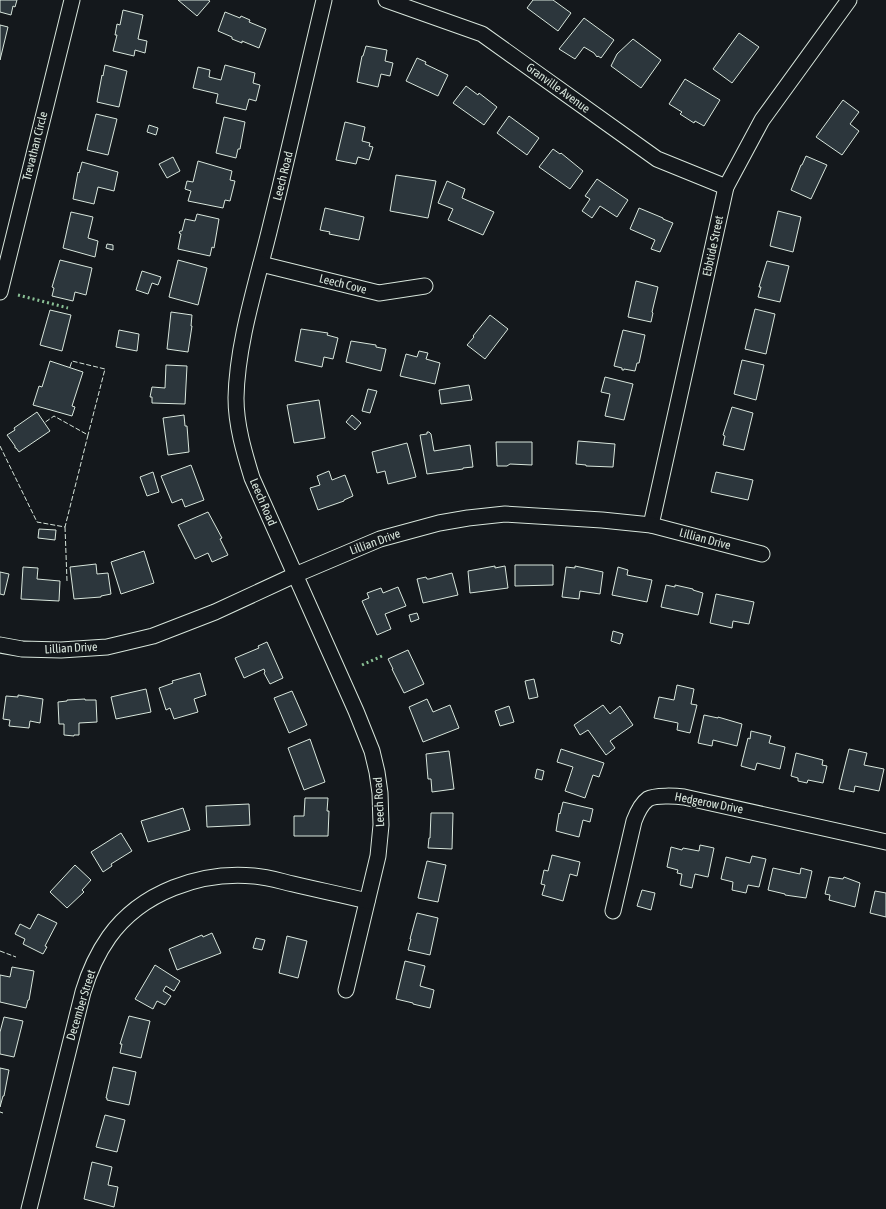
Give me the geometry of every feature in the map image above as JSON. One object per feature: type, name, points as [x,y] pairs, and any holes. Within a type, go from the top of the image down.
[{"type":"street","name":"Trevathan Circle","points":[[0,292],[72,0]]},
{"type":"street","name":"Leech Road","points":[[324,0],[244,335],[238,368],[236,400],[242,447],[252,478],[356,711],[372,752],[377,772],[380,793],[381,825],[378,856],[346,990]]},
{"type":"street","name":"Granville Avenue","points":[[386,0],[482,34],[658,159],[726,187]]},
{"type":"street","name":"Ebbtide Street","points":[[651,525],[726,187],[762,120],[849,0]]},
{"type":"street","name":"Leech Cove","points":[[261,264],[379,293],[425,286]]},
{"type":"street","name":"Lillian Drive","points":[[0,645],[22,649],[61,650],[107,647],[153,636],[215,612],[295,575],[380,539],[439,523],[468,518],[505,514],[602,520],[651,525],[762,554]]},
{"type":"street","name":"Hedgerow Drive","points":[[612,911],[634,821],[639,810],[649,799],[671,796],[684,797],[886,842]]},
{"type":"street","name":"December Street","points":[[29,1209],[83,992],[91,968],[100,951],[119,925],[148,901],[174,887],[187,882],[212,877],[255,876],[367,901]]},
{"type":"building","points":[[0,0],[17,0],[15,7],[13,6],[11,15],[0,12]]},
{"type":"building","points":[[178,0],[208,0],[210,1],[197,16]]},
{"type":"building","points":[[533,0],[553,0],[571,13],[558,31],[527,8]]},
{"type":"building","points":[[123,10],[143,15],[138,39],[147,41],[145,53],[135,50],[134,56],[113,51],[117,35],[115,35],[117,24],[120,25]]},
{"type":"building","points":[[225,12],[240,18],[241,16],[250,20],[249,22],[266,29],[259,48],[242,41],[242,43],[232,39],[232,37],[218,31]]},
{"type":"building","points":[[584,18],[614,40],[601,58],[598,56],[597,57],[594,53],[584,47],[575,59],[559,49]]},
{"type":"building","points":[[0,25],[8,27],[0,60]]},
{"type":"building","points":[[739,33],[759,47],[732,83],[713,69]]},
{"type":"building","points":[[633,39],[661,60],[641,88],[611,66],[617,54]]},
{"type":"building","points":[[366,46],[387,50],[385,61],[393,63],[390,76],[381,74],[378,87],[357,82],[362,56]]},
{"type":"building","points":[[417,58],[426,62],[425,64],[448,75],[438,96],[406,81]]},
{"type":"building","points":[[105,65],[127,71],[119,107],[97,102]]},
{"type":"building","points":[[225,65],[255,73],[253,83],[260,85],[256,101],[249,99],[246,110],[216,103],[218,94],[193,88],[198,67],[210,70],[209,77],[221,80]]},
{"type":"building","points":[[685,79],[720,100],[704,126],[695,121],[694,123],[680,114],[682,112],[669,104]]},
{"type":"building","points":[[466,86],[478,95],[479,93],[497,107],[484,125],[453,103]]},
{"type":"building","points":[[843,100],[859,112],[850,124],[859,131],[842,155],[816,137]]},
{"type":"building","points":[[96,114],[117,119],[108,155],[87,150]]},
{"type":"building","points":[[509,116],[539,138],[527,155],[497,133]]},
{"type":"building","points":[[224,117],[245,122],[240,149],[238,149],[236,158],[216,153]]},
{"type":"building","points":[[345,122],[365,127],[362,141],[370,143],[369,146],[373,147],[369,160],[358,157],[356,164],[336,160]]},
{"type":"building","points":[[149,125],[158,128],[156,135],[147,132]]},
{"type":"building","points":[[553,149],[560,154],[561,153],[583,171],[570,189],[539,167]]},
{"type":"building","points":[[806,156],[827,165],[811,199],[791,190]]},
{"type":"building","points":[[173,157],[180,171],[167,178],[159,164]]},
{"type":"building","points":[[198,161],[232,171],[230,180],[235,181],[230,201],[225,200],[223,208],[188,201],[191,191],[185,189],[187,181],[193,182]]},
{"type":"building","points":[[82,162],[118,172],[114,191],[98,187],[94,204],[73,199],[78,172],[79,173]]},
{"type":"building","points":[[396,175],[436,181],[428,218],[390,211]]},
{"type":"building","points":[[597,179],[628,200],[617,217],[600,206],[592,218],[582,211],[590,199],[585,196]]},
{"type":"building","points":[[447,181],[465,189],[462,198],[494,212],[483,235],[448,220],[453,209],[438,203]]},
{"type":"building","points":[[325,208],[364,217],[359,240],[329,234],[330,232],[320,230]]},
{"type":"building","points":[[639,208],[673,223],[660,252],[651,249],[655,240],[630,229]]},
{"type":"building","points":[[778,211],[801,217],[793,252],[770,246]]},
{"type":"building","points":[[71,212],[93,217],[88,238],[98,241],[95,257],[63,248]]},
{"type":"building","points":[[197,214],[219,219],[214,248],[212,247],[210,256],[178,249],[181,234],[179,233],[182,231],[185,219],[195,221]]},
{"type":"building","points":[[107,244],[113,245],[113,250],[106,248]]},
{"type":"building","points":[[60,260],[92,268],[86,295],[75,292],[73,301],[52,296],[54,288],[52,287]]},
{"type":"building","points":[[178,260],[207,268],[198,305],[169,297]]},
{"type":"building","points":[[767,261],[789,266],[780,302],[758,297],[761,287],[759,287]]},
{"type":"building","points":[[142,271],[161,277],[158,285],[152,283],[148,294],[136,290]]},
{"type":"building","points":[[636,281],[658,287],[651,322],[628,317]]},
{"type":"building","points":[[755,309],[775,314],[766,354],[745,349]]},
{"type":"building","points":[[50,310],[71,315],[62,351],[40,345]]},
{"type":"building","points":[[171,312],[192,315],[188,352],[167,349]]},
{"type":"building","points":[[490,315],[508,329],[485,359],[467,345]]},
{"type":"building","points":[[301,329],[328,333],[327,335],[338,338],[333,359],[324,357],[322,367],[295,361]]},
{"type":"building","points":[[119,330],[139,334],[137,351],[116,347]]},
{"type":"building","points":[[623,330],[645,335],[639,363],[637,363],[635,371],[622,370],[622,368],[614,366]]},
{"type":"building","points":[[351,341],[376,345],[376,347],[386,349],[381,371],[346,362]]},
{"type":"building","points":[[419,351],[428,353],[426,359],[440,363],[435,384],[400,376],[406,354],[417,357]]},
{"type":"building","points":[[742,360],[764,365],[756,400],[734,394]]},
{"type":"building","points":[[50,361],[83,372],[72,406],[75,407],[72,416],[33,405],[39,386],[42,387]]},
{"type":"building","points":[[166,365],[187,366],[185,404],[152,403],[152,397],[150,397],[152,387],[165,388]]},
{"type":"building","points":[[605,377],[633,384],[624,420],[605,416],[610,394],[601,392]]},
{"type":"building","points":[[469,385],[472,400],[441,404],[439,390]]},
{"type":"building","points":[[368,389],[377,391],[370,413],[362,411]]},
{"type":"building","points":[[319,400],[325,438],[294,443],[287,405]]},
{"type":"building","points":[[732,407],[753,413],[744,450],[723,445],[725,436],[723,435]]},
{"type":"building","points":[[37,412],[50,431],[19,452],[7,435],[15,430],[14,428]]},
{"type":"building","points":[[184,415],[185,426],[187,426],[189,452],[168,455],[163,418]]},
{"type":"building","points":[[352,415],[361,423],[355,430],[346,422]]},
{"type":"building","points":[[427,432],[431,434],[434,451],[470,445],[473,467],[427,474],[420,435],[427,434]]},
{"type":"building","points":[[578,441],[615,444],[613,467],[576,464]]},
{"type":"building","points":[[496,442],[532,442],[532,465],[510,464],[507,466],[497,466]]},
{"type":"building","points":[[407,443],[416,477],[388,484],[385,471],[377,473],[372,452]]},
{"type":"building","points":[[191,465],[204,500],[185,507],[182,499],[172,503],[161,476]]},
{"type":"building","points":[[329,471],[332,480],[345,475],[353,496],[344,501],[318,510],[310,488],[320,485],[317,476]]},
{"type":"building","points":[[153,472],[159,492],[147,496],[140,477]]},
{"type":"building","points":[[716,472],[753,480],[748,500],[711,492]]},
{"type":"building","points":[[208,512],[222,538],[220,539],[228,555],[212,562],[208,553],[195,559],[178,525]]},
{"type":"building","points":[[39,529],[56,530],[55,540],[38,538]]},
{"type":"building","points":[[144,551],[154,583],[121,594],[111,562]]},
{"type":"building","points":[[96,564],[97,574],[108,573],[111,594],[101,597],[74,599],[70,567]]},
{"type":"building","points":[[515,565],[553,565],[553,585],[515,586]]},
{"type":"building","points":[[495,566],[495,568],[505,566],[508,588],[470,593],[468,571]]},
{"type":"building","points":[[575,566],[603,572],[600,594],[580,591],[579,599],[562,597],[566,567],[575,568]]},
{"type":"building","points":[[23,567],[38,568],[37,579],[60,581],[59,601],[21,599]]},
{"type":"building","points":[[618,567],[628,570],[627,575],[652,580],[647,602],[612,595]]},
{"type":"building","points":[[0,572],[9,574],[4,595],[0,594]]},
{"type":"building","points":[[452,573],[458,595],[423,603],[417,579],[426,577],[429,579]]},
{"type":"building","points":[[666,585],[675,587],[675,585],[703,593],[698,615],[661,607]]},
{"type":"building","points":[[398,587],[406,606],[385,614],[391,629],[377,635],[362,601],[369,598],[367,593],[381,588],[383,593]]},
{"type":"building","points":[[716,594],[754,602],[749,624],[733,621],[732,628],[710,623]]},
{"type":"building","points":[[417,613],[419,619],[411,622],[409,615]]},
{"type":"building","points":[[613,631],[623,634],[620,644],[611,641]]},
{"type":"building","points":[[267,642],[283,678],[270,684],[264,673],[264,669],[244,678],[235,658],[259,648],[258,646]]},
{"type":"building","points":[[408,650],[424,684],[404,693],[388,659]]},
{"type":"building","points":[[200,673],[206,695],[194,699],[198,712],[174,719],[170,708],[166,710],[159,688],[173,683],[172,681]]},
{"type":"building","points":[[534,679],[538,697],[529,699],[525,681]]},
{"type":"building","points":[[677,685],[694,689],[691,704],[697,705],[690,733],[677,730],[678,723],[654,718],[659,697],[674,700]]},
{"type":"building","points":[[146,689],[151,712],[116,719],[111,697]]},
{"type":"building","points":[[292,691],[307,725],[289,733],[274,698]]},
{"type":"building","points":[[18,695],[43,699],[40,723],[30,721],[29,728],[9,726],[10,720],[3,719],[6,696],[18,697]]},
{"type":"building","points":[[85,699],[96,700],[97,722],[79,723],[79,735],[64,735],[64,724],[59,724],[58,702]]},
{"type":"building","points":[[427,699],[433,712],[450,705],[459,728],[423,742],[409,707]]},
{"type":"building","points":[[603,705],[610,714],[620,706],[633,725],[610,741],[615,748],[606,755],[588,730],[580,735],[574,725]]},
{"type":"building","points":[[509,706],[514,722],[500,726],[495,711]]},
{"type":"building","points":[[704,715],[718,717],[742,724],[737,746],[713,740],[712,746],[698,743]]},
{"type":"building","points":[[751,731],[771,736],[769,743],[785,747],[780,769],[757,763],[755,770],[741,766],[748,738],[750,739]]},
{"type":"building","points":[[310,739],[325,782],[304,790],[288,748]]},
{"type":"building","points":[[561,749],[604,763],[599,777],[593,775],[585,798],[565,791],[573,767],[557,762]]},
{"type":"building","points":[[849,749],[867,753],[864,765],[884,769],[879,791],[855,786],[854,792],[839,789]]},
{"type":"building","points":[[449,751],[454,789],[432,792],[431,779],[428,779],[426,754]]},
{"type":"building","points":[[796,753],[823,760],[822,765],[827,766],[823,783],[808,780],[807,783],[798,781],[798,778],[791,776]]},
{"type":"building","points":[[537,769],[544,771],[542,780],[535,778]]},
{"type":"building","points":[[305,798],[328,798],[328,836],[294,836],[294,816],[304,816]]},
{"type":"building","points":[[563,802],[593,809],[590,822],[583,820],[579,837],[556,831],[559,813],[560,814]]},
{"type":"building","points":[[249,804],[250,825],[207,827],[206,806]]},
{"type":"building","points":[[183,808],[190,830],[148,842],[141,821]]},
{"type":"building","points":[[431,813],[453,813],[452,849],[428,848]]},
{"type":"building","points":[[121,833],[132,851],[111,864],[112,866],[103,872],[91,852]]},
{"type":"building","points":[[700,845],[714,848],[708,877],[695,874],[692,888],[680,885],[682,874],[677,873],[678,870],[667,867],[671,847],[682,850],[683,848],[699,851]]},
{"type":"building","points":[[552,855],[580,862],[577,876],[570,874],[563,901],[542,895],[545,885],[541,884],[544,870],[548,871]]},
{"type":"building","points":[[752,856],[766,859],[759,887],[748,885],[746,893],[732,890],[733,882],[721,879],[726,857],[750,863]]},
{"type":"building","points":[[427,861],[446,865],[438,902],[418,898]]},
{"type":"building","points":[[75,865],[91,880],[82,890],[84,892],[67,908],[50,892]]},
{"type":"building","points":[[773,868],[800,874],[801,868],[812,871],[806,898],[785,895],[768,890]]},
{"type":"building","points":[[829,877],[843,879],[844,877],[860,883],[855,907],[829,900],[830,895],[825,894]]},
{"type":"building","points":[[642,890],[655,893],[651,910],[637,906]]},
{"type":"building","points":[[875,891],[886,893],[886,917],[870,913]]},
{"type":"building","points":[[417,913],[438,918],[430,955],[408,950]]},
{"type":"building","points":[[38,914],[57,923],[45,946],[47,947],[43,954],[23,944],[25,939],[15,934],[20,924],[30,929]]},
{"type":"building","points":[[212,933],[221,953],[177,970],[169,949],[202,935],[203,937]]},
{"type":"building","points":[[287,936],[307,941],[298,978],[279,973]]},
{"type":"building","points":[[256,938],[265,940],[262,950],[253,948]]},
{"type":"building","points":[[405,961],[425,966],[420,986],[434,990],[430,1008],[396,999]]},
{"type":"building","points":[[155,965],[180,981],[174,991],[166,986],[163,991],[171,996],[165,1005],[157,1001],[153,1009],[135,999]]},
{"type":"building","points":[[12,967],[34,971],[29,1000],[26,1008],[0,1002],[0,975],[10,977]]},
{"type":"building","points":[[129,1016],[150,1021],[141,1058],[120,1053],[122,1044],[120,1044]]},
{"type":"building","points":[[4,1017],[23,1021],[14,1057],[0,1054],[0,1032]]},
{"type":"building","points":[[113,1067],[136,1072],[129,1105],[107,1100],[106,1098]]},
{"type":"building","points":[[0,1068],[9,1070],[4,1096],[0,1107]]},
{"type":"building","points":[[105,1115],[125,1120],[117,1152],[96,1147]]},
{"type":"building","points":[[92,1162],[112,1167],[108,1185],[118,1187],[114,1207],[84,1199]]},
{"type":"hedge","points":[[18,295],[68,308]]},
{"type":"hedge","points":[[362,665],[382,656]]},
{"type":"fence","points":[[70,367],[72,361],[105,369],[88,435]]},
{"type":"fence","points":[[0,446],[37,522],[65,527],[88,435],[54,416],[44,423]]},
{"type":"fence","points":[[65,527],[67,581]]},
{"type":"fence","points":[[0,951],[16,957]]}]
